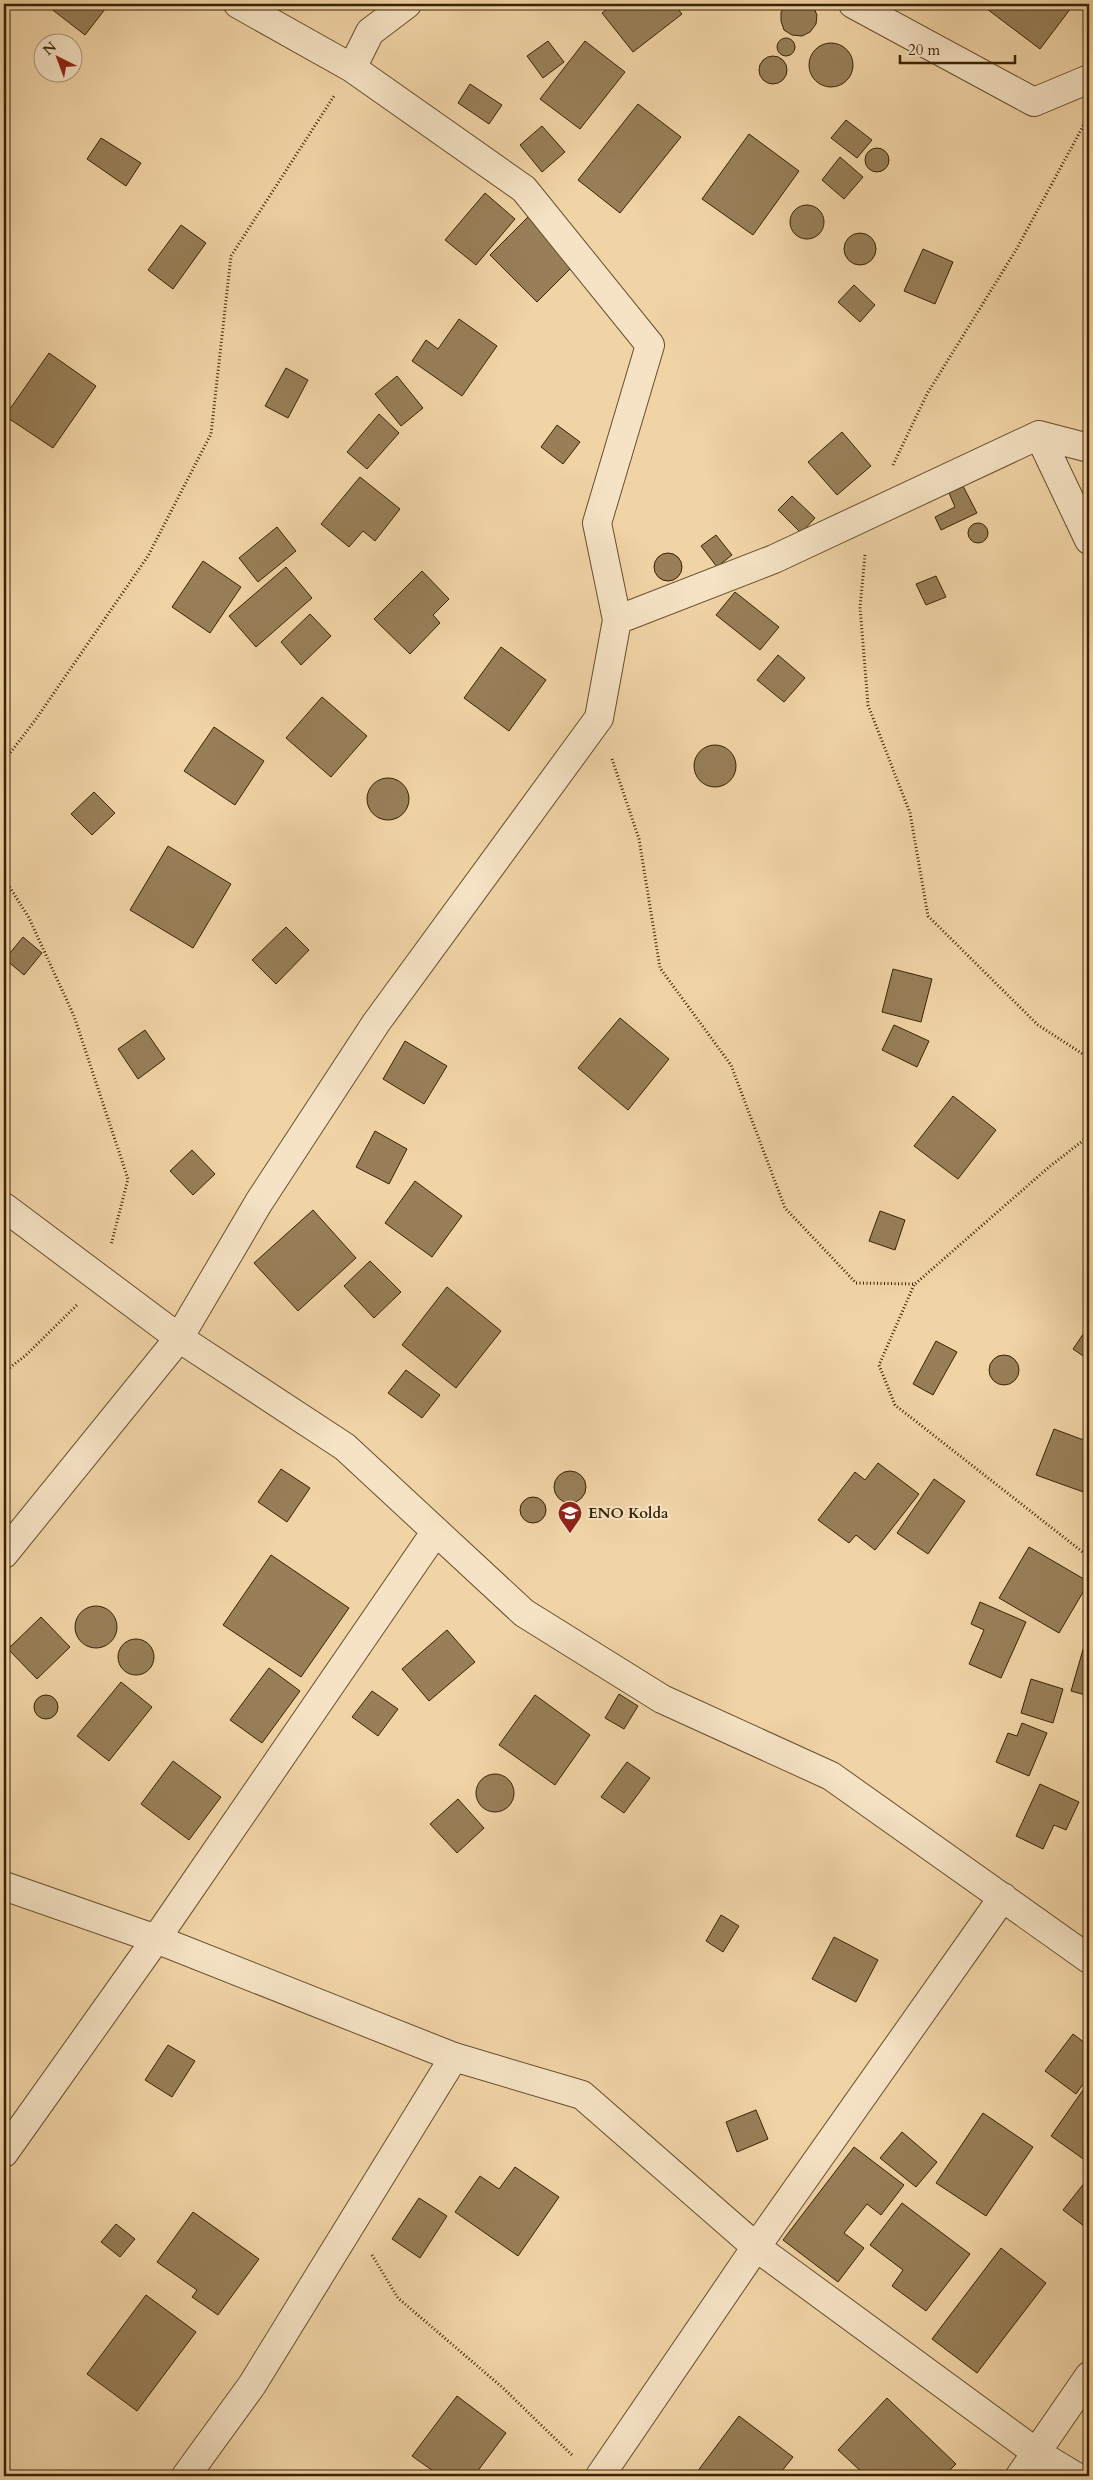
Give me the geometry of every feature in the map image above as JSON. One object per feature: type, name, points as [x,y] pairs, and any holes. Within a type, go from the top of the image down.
[{"type":"street","points":[[4,1554],[179,1338],[259,1202],[376,1023],[599,718],[617,620],[597,523],[650,345],[524,189],[352,68],[238,4]]},
{"type":"street","points":[[352,68],[370,32],[407,4]]},
{"type":"street","points":[[853,4],[1034,102],[1089,79]]},
{"type":"street","points":[[617,620],[774,559],[1039,435],[1089,448]]},
{"type":"street","points":[[1039,435],[1089,540]]},
{"type":"street","points":[[4,1208],[179,1338],[345,1447],[524,1613],[662,1699],[830,1776],[1089,1959]]},
{"type":"street","points":[[4,2153],[156,1939],[436,1531]]},
{"type":"street","points":[[4,1886],[156,1939],[454,2057],[582,2095],[756,2247],[1037,2452],[1075,2476]]},
{"type":"street","points":[[590,2469],[756,2247],[1003,1897]]},
{"type":"street","points":[[186,2476],[252,2385],[454,2057]]},
{"type":"street","points":[[1020,2476],[1089,2376]]},
{"type":"path","points":[[4,761],[36,719],[148,556],[211,434],[231,256],[352,68]]},
{"type":"path","points":[[1089,114],[1016,250],[927,394],[869,514],[860,607],[868,706],[910,813],[928,916],[1038,1025],[1089,1058]]},
{"type":"path","points":[[599,718],[639,839],[660,968],[730,1065],[785,1208],[856,1283],[914,1284]]},
{"type":"path","points":[[4,878],[29,918],[74,1016],[128,1179],[101,1281],[25,1356],[4,1372]]},
{"type":"path","points":[[1089,1136],[1049,1166],[914,1284],[879,1365],[895,1405],[1089,1557]]},
{"type":"path","points":[[352,2222],[398,2298],[503,2388],[590,2469]]},
{"type":"building","points":[[45,4],[109,4],[85,35]]},
{"type":"building","points":[[614,4],[674,4],[682,14],[633,52],[602,13]]},
{"type":"building","points":[[786,4],[810,4],[813,6],[817,15],[816,24],[810,32],[802,36],[792,35],[784,30],[781,12]]},
{"type":"building","points":[[991,4],[1074,4],[1040,49],[987,9]]},
{"type":"building","points":[[786,38],[792,41],[795,47],[792,53],[786,56],[780,53],[777,47],[780,41]]},
{"type":"building","points":[[548,41],[564,62],[543,78],[527,56]]},
{"type":"building","points":[[585,41],[625,72],[580,129],[540,99]]},
{"type":"building","points":[[831,43],[843,47],[849,53],[853,65],[849,77],[843,83],[831,87],[819,83],[813,77],[809,65],[813,53],[819,47]]},
{"type":"building","points":[[773,56],[783,60],[787,70],[783,80],[773,84],[763,80],[759,70],[763,60]]},
{"type":"building","points":[[470,84],[502,105],[489,124],[458,103]]},
{"type":"building","points":[[638,104],[681,137],[620,213],[578,180]]},
{"type":"building","points":[[846,120],[872,140],[857,158],[831,138]]},
{"type":"building","points":[[542,126],[565,152],[542,172],[520,145]]},
{"type":"building","points":[[749,134],[799,171],[753,235],[702,199]]},
{"type":"building","points":[[101,138],[141,163],[126,186],[87,159]]},
{"type":"building","points":[[877,148],[882,149],[888,155],[888,165],[882,171],[877,172],[872,171],[866,165],[865,160],[866,155],[872,149]]},
{"type":"building","points":[[840,157],[863,177],[844,199],[822,180]]},
{"type":"building","points":[[485,193],[515,219],[476,265],[445,240]]},
{"type":"building","points":[[807,205],[814,206],[819,210],[823,215],[823,229],[819,234],[814,238],[807,239],[800,238],[795,234],[791,229],[790,222],[791,215],[795,210],[800,206]]},
{"type":"building","points":[[531,214],[578,261],[537,302],[490,255]]},
{"type":"building","points":[[181,225],[206,243],[173,289],[148,270]]},
{"type":"building","points":[[860,233],[866,234],[871,238],[875,243],[875,255],[871,260],[866,264],[860,265],[854,264],[849,260],[845,255],[844,249],[845,243],[849,238],[854,234]]},
{"type":"building","points":[[923,249],[953,262],[935,304],[904,291]]},
{"type":"building","points":[[854,285],[875,305],[860,322],[838,302]]},
{"type":"building","points":[[459,319],[497,346],[462,396],[412,361],[426,340],[438,349]]},
{"type":"building","points":[[49,353],[96,386],[53,448],[5,416]]},
{"type":"building","points":[[286,368],[308,380],[288,418],[265,406]]},
{"type":"building","points":[[397,376],[423,408],[401,426],[375,394]]},
{"type":"building","points":[[379,414],[399,433],[367,469],[347,452]]},
{"type":"building","points":[[557,425],[580,442],[563,464],[541,447]]},
{"type":"building","points":[[842,432],[871,466],[837,495],[808,462]]},
{"type":"building","points":[[360,477],[400,509],[375,541],[363,531],[349,547],[321,524]]},
{"type":"building","points":[[963,486],[977,513],[941,530],[935,517],[955,507],[949,493]]},
{"type":"building","points":[[792,496],[815,518],[801,533],[778,510]]},
{"type":"building","points":[[978,523],[985,526],[988,533],[985,540],[978,543],[971,540],[968,533],[971,526]]},
{"type":"building","points":[[277,527],[296,551],[258,582],[239,558]]},
{"type":"building","points":[[716,535],[732,555],[717,567],[701,546]]},
{"type":"building","points":[[668,553],[678,557],[682,567],[678,577],[668,581],[658,577],[654,567],[658,557]]},
{"type":"building","points":[[203,561],[241,587],[210,633],[172,607]]},
{"type":"building","points":[[286,567],[312,598],[256,647],[229,616]]},
{"type":"building","points":[[422,571],[449,599],[433,615],[440,623],[410,654],[374,619]]},
{"type":"building","points":[[936,576],[946,597],[926,605],[916,584]]},
{"type":"building","points":[[735,592],[779,627],[760,650],[716,615]]},
{"type":"building","points":[[310,614],[331,636],[301,665],[281,642]]},
{"type":"building","points":[[501,647],[546,680],[509,731],[464,698]]},
{"type":"building","points":[[778,655],[805,678],[784,702],[757,680]]},
{"type":"building","points":[[322,697],[367,736],[331,777],[286,738]]},
{"type":"building","points":[[214,727],[264,761],[235,805],[184,771]]},
{"type":"building","points":[[719,745],[727,748],[733,754],[736,766],[733,778],[727,784],[711,787],[703,784],[697,778],[694,762],[697,754],[703,748]]},
{"type":"building","points":[[388,778],[403,784],[409,799],[403,814],[388,820],[373,814],[367,799],[373,784]]},
{"type":"building","points":[[94,792],[115,813],[92,835],[71,814]]},
{"type":"building","points":[[168,846],[231,884],[193,948],[130,910]]},
{"type":"building","points":[[286,927],[309,950],[276,984],[252,960]]},
{"type":"building","points":[[23,937],[42,953],[24,975],[5,959]]},
{"type":"building","points":[[893,969],[932,979],[921,1022],[882,1012]]},
{"type":"building","points":[[620,1018],[669,1059],[628,1110],[578,1068]]},
{"type":"building","points":[[894,1025],[929,1041],[917,1067],[882,1050]]},
{"type":"building","points":[[145,1030],[165,1059],[138,1079],[118,1049]]},
{"type":"building","points":[[405,1041],[447,1066],[424,1104],[383,1079]]},
{"type":"building","points":[[953,1096],[996,1130],[958,1179],[914,1146]]},
{"type":"building","points":[[375,1131],[407,1149],[389,1184],[356,1167]]},
{"type":"building","points":[[192,1150],[215,1174],[193,1195],[170,1171]]},
{"type":"building","points":[[415,1181],[462,1216],[432,1257],[385,1223]]},
{"type":"building","points":[[313,1210],[356,1258],[298,1311],[254,1263]]},
{"type":"building","points":[[880,1211],[905,1220],[895,1250],[869,1241]]},
{"type":"building","points":[[370,1261],[401,1292],[374,1318],[344,1286]]},
{"type":"building","points":[[447,1287],[501,1331],[456,1388],[402,1345]]},
{"type":"building","points":[[1089,1328],[1089,1360],[1073,1349]]},
{"type":"building","points":[[936,1341],[957,1352],[933,1395],[913,1384]]},
{"type":"building","points":[[1004,1355],[1010,1356],[1018,1364],[1018,1376],[1010,1384],[1004,1385],[998,1384],[990,1376],[989,1370],[990,1364],[998,1356]]},
{"type":"building","points":[[406,1370],[440,1395],[422,1418],[388,1393]]},
{"type":"building","points":[[1054,1429],[1089,1442],[1089,1494],[1036,1475]]},
{"type":"building","points":[[878,1463],[919,1494],[875,1550],[856,1535],[849,1543],[818,1520],[855,1472],[865,1480]]},
{"type":"building","points":[[281,1469],[310,1488],[287,1522],[258,1502]]},
{"type":"building","points":[[570,1471],[581,1476],[586,1487],[581,1498],[570,1503],[559,1498],[554,1487],[559,1476]]},
{"type":"building","points":[[934,1479],[965,1501],[928,1554],[897,1533]]},
{"type":"building","points":[[533,1497],[542,1501],[546,1510],[542,1519],[533,1523],[524,1519],[520,1510],[524,1501]]},
{"type":"building","points":[[1029,1547],[1089,1582],[1059,1633],[999,1598]]},
{"type":"building","points":[[271,1555],[349,1608],[301,1677],[223,1625]]},
{"type":"building","points":[[980,1602],[1026,1622],[1001,1678],[969,1664],[984,1630],[971,1624]]},
{"type":"building","points":[[92,1606],[100,1606],[111,1612],[117,1627],[111,1642],[100,1648],[92,1648],[81,1642],[75,1631],[75,1623],[81,1612]]},
{"type":"building","points":[[41,1617],[70,1647],[37,1679],[8,1649]]},
{"type":"building","points":[[1089,1629],[1089,1696],[1071,1691]]},
{"type":"building","points":[[447,1630],[475,1662],[429,1701],[402,1669]]},
{"type":"building","points":[[136,1639],[149,1644],[154,1657],[149,1670],[136,1675],[123,1670],[118,1657],[123,1644]]},
{"type":"building","points":[[269,1668],[300,1691],[262,1743],[230,1720]]},
{"type":"building","points":[[1031,1679],[1063,1689],[1053,1723],[1021,1713]]},
{"type":"building","points":[[121,1682],[152,1707],[109,1761],[77,1736]]},
{"type":"building","points":[[372,1691],[398,1709],[378,1736],[352,1717]]},
{"type":"building","points":[[619,1694],[638,1706],[624,1729],[605,1718]]},
{"type":"building","points":[[46,1695],[55,1698],[58,1707],[55,1716],[46,1719],[37,1716],[34,1707],[37,1698]]},
{"type":"building","points":[[535,1695],[590,1735],[555,1785],[499,1745]]},
{"type":"building","points":[[1022,1723],[1047,1733],[1029,1776],[996,1762],[1008,1733],[1017,1736]]},
{"type":"building","points":[[173,1761],[221,1797],[189,1840],[141,1804]]},
{"type":"building","points":[[627,1762],[650,1778],[624,1813],[601,1797]]},
{"type":"building","points":[[495,1774],[509,1779],[514,1793],[509,1807],[495,1812],[481,1807],[476,1793],[481,1779]]},
{"type":"building","points":[[1040,1784],[1079,1802],[1066,1830],[1054,1825],[1043,1849],[1016,1836]]},
{"type":"building","points":[[458,1799],[484,1828],[457,1853],[430,1824]]},
{"type":"building","points":[[721,1915],[739,1926],[723,1952],[706,1941]]},
{"type":"building","points":[[834,1937],[878,1960],[856,2002],[812,1979]]},
{"type":"building","points":[[1073,2034],[1089,2046],[1089,2076],[1076,2094],[1045,2071]]},
{"type":"building","points":[[168,2045],[195,2061],[172,2097],[145,2080]]},
{"type":"building","points":[[1083,2090],[1089,2094],[1089,2163],[1051,2136]]},
{"type":"building","points":[[756,2110],[768,2139],[737,2152],[726,2122]]},
{"type":"building","points":[[983,2113],[1033,2147],[986,2216],[936,2183]]},
{"type":"building","points":[[902,2132],[937,2162],[916,2187],[880,2158]]},
{"type":"building","points":[[854,2147],[904,2185],[881,2215],[867,2204],[844,2233],[864,2248],[838,2282],[783,2240]]},
{"type":"building","points":[[515,2167],[559,2197],[518,2256],[455,2212],[480,2176],[499,2189]]},
{"type":"building","points":[[1089,2177],[1089,2230],[1063,2210]]},
{"type":"building","points":[[419,2198],[447,2216],[420,2258],[392,2239]]},
{"type":"building","points":[[902,2203],[970,2254],[926,2311],[892,2286],[903,2270],[870,2245]]},
{"type":"building","points":[[193,2212],[259,2259],[218,2315],[192,2297],[197,2290],[157,2262]]},
{"type":"building","points":[[116,2224],[135,2239],[120,2257],[101,2242]]},
{"type":"building","points":[[1001,2248],[1046,2283],[977,2373],[932,2339]]},
{"type":"building","points":[[146,2295],[196,2332],[137,2411],[87,2374]]},
{"type":"building","points":[[457,2396],[506,2433],[474,2476],[440,2476],[412,2456]]},
{"type":"building","points":[[887,2398],[956,2464],[944,2476],[866,2476],[838,2450]]},
{"type":"building","points":[[739,2416],[793,2457],[778,2476],[694,2476]]},
{"type":"place","name":"ENO Kolda","points":[[570,1534]]}]
